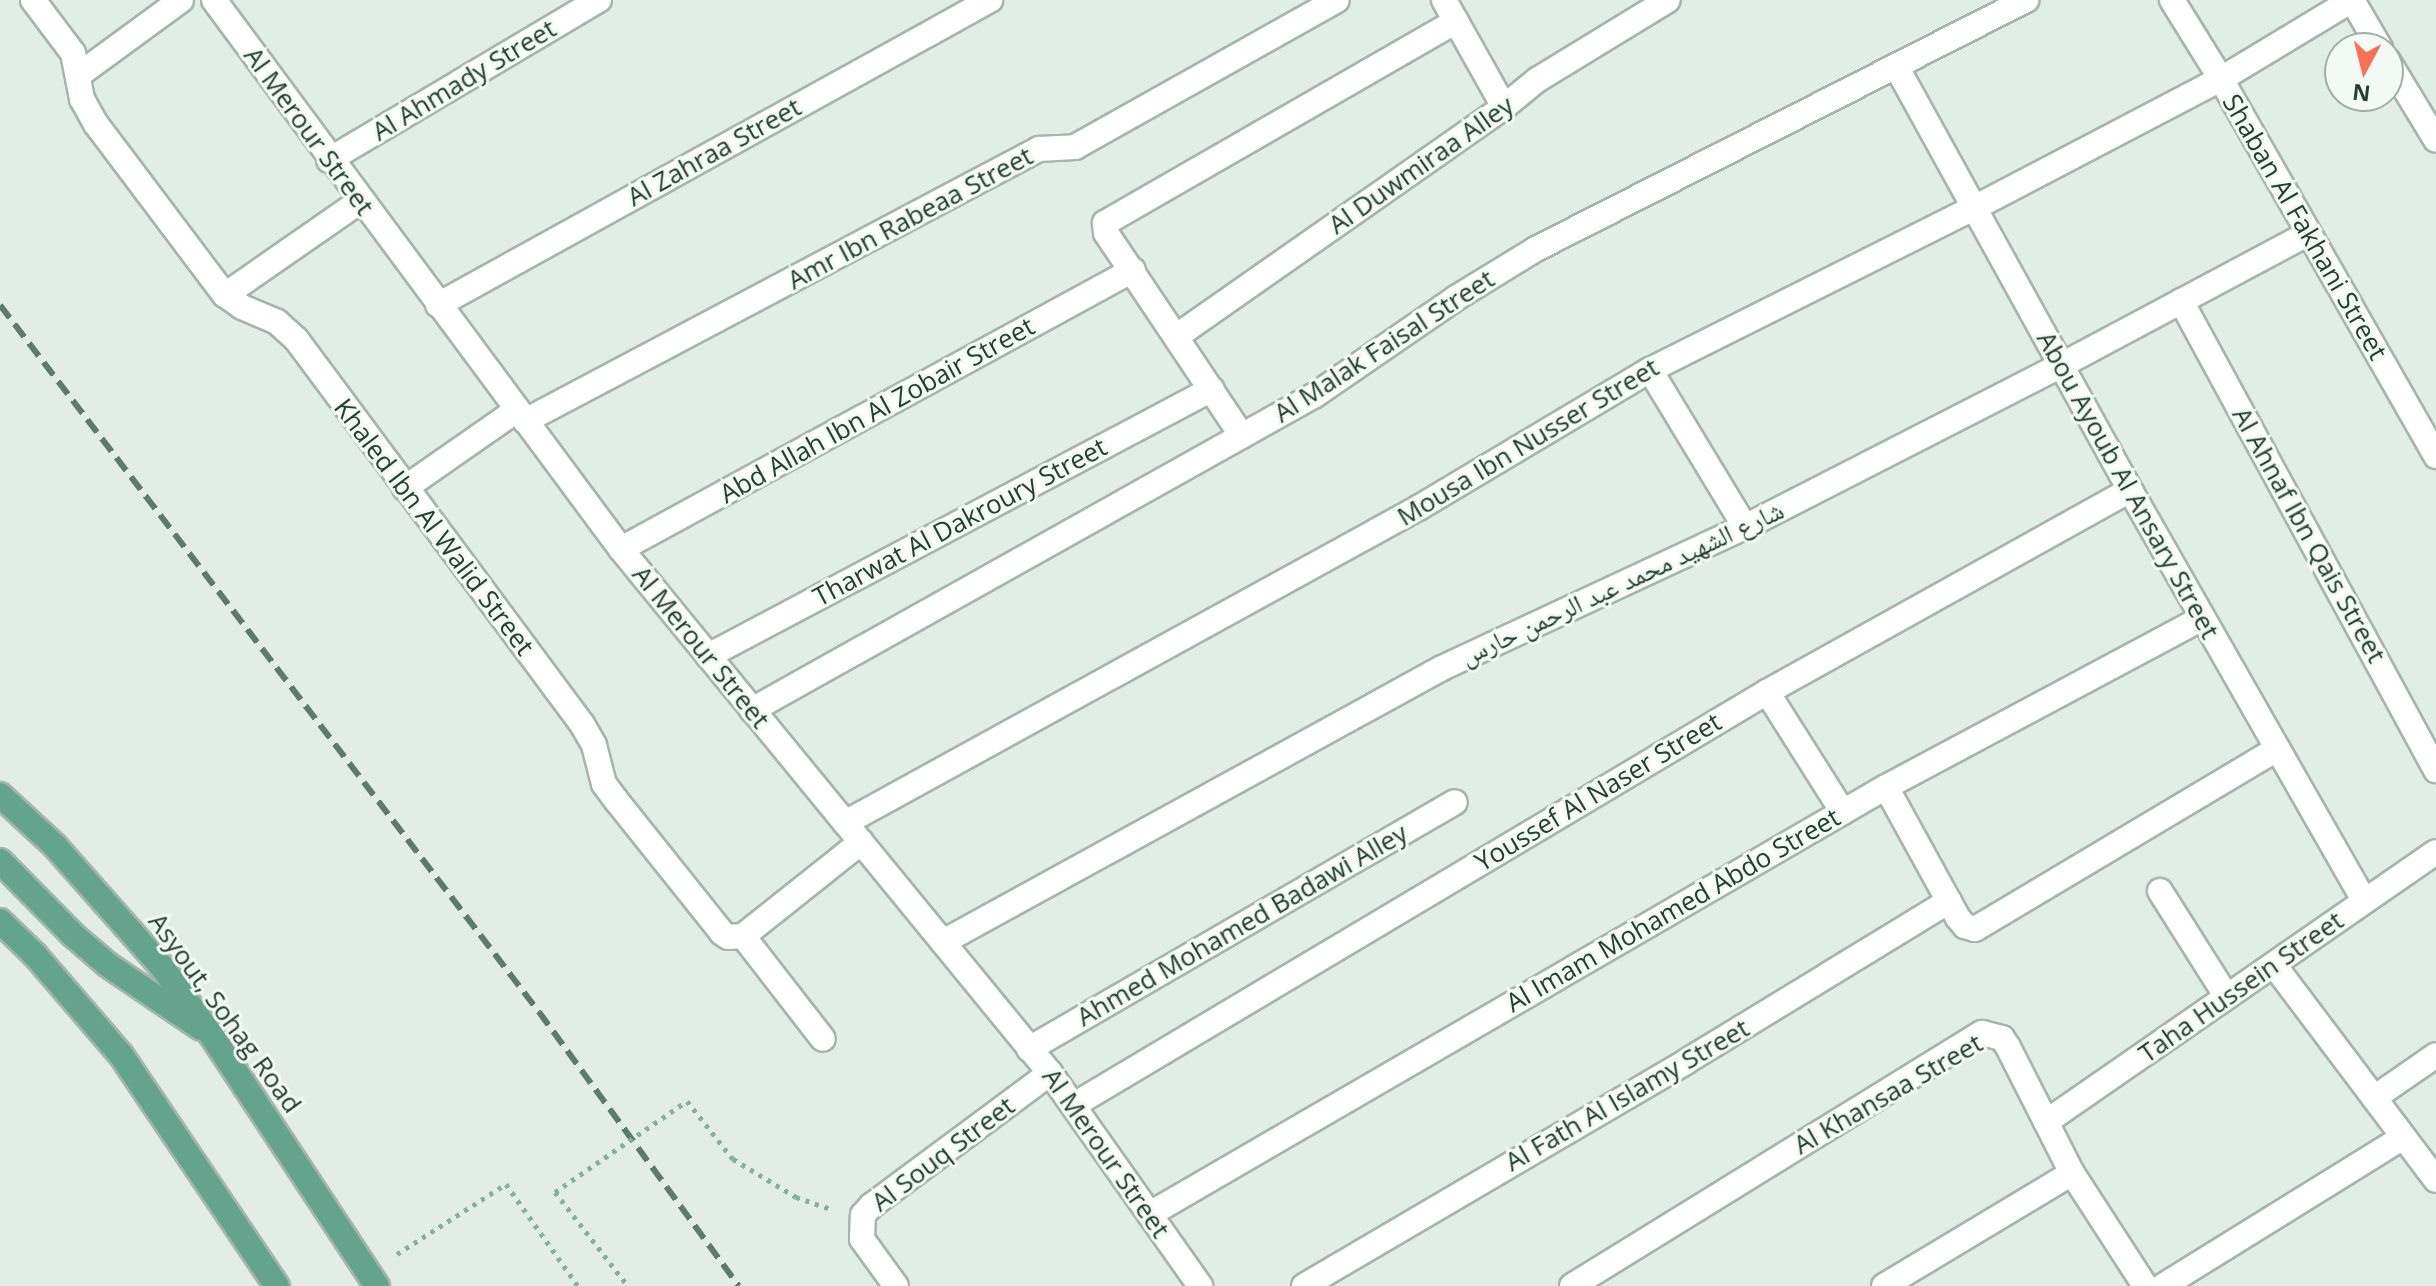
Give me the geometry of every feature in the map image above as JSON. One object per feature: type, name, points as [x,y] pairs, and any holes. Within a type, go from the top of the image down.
[{"type":"main road","name":"Asyout, Sohag Road","points":[[0,795],[110,906],[210,1033],[373,1279]]},
{"type":"main road","points":[[0,861],[62,925],[108,965],[210,1033]]},
{"type":"main road","points":[[0,921],[44,964],[121,1055],[277,1286]]},
{"type":"street","name":"Khaled Ibn Al Walid Street","points":[[33,0],[73,53],[88,112],[225,295],[287,330],[582,724],[594,745],[604,784],[616,800],[722,933],[728,937],[743,936]]},
{"type":"street","points":[[80,74],[181,0]]},
{"type":"street","name":"Al Merour Street","points":[[214,0],[329,160],[621,549],[1050,1073],[1200,1286]]},
{"type":"street","name":"Al Ahmady Street","points":[[329,160],[599,0]]},
{"type":"street","name":"Al Zahraa Street","points":[[438,305],[990,0]]},
{"type":"street","name":"Amr Ibn Rabeaa Street","points":[[405,488],[521,416],[1039,149],[1075,147],[1337,0]]},
{"type":"street","points":[[1444,0],[1504,107]]},
{"type":"street","name":"Al Duwmiraa Alley","points":[[1177,336],[1504,107],[1537,80],[1668,0]]},
{"type":"street","name":"Al Malak Faisal Street","points":[[752,710],[1315,395],[1456,298],[1536,249],[2026,0]]},
{"type":"street","name":"Shaban Al Fakhani Street","points":[[2172,0],[2221,79],[2436,456]]},
{"type":"street","points":[[2352,0],[2371,32]]},
{"type":"street","name":"Mousa Ibn Nusser Street","points":[[845,823],[1420,507],[1650,370],[1974,208],[2221,79],[2352,0]]},
{"type":"street","points":[[1242,436],[1103,226],[1108,220],[1456,21]]},
{"type":"street","name":"Abou Ayoub Al Ansary Street","points":[[1896,66],[2060,366],[2364,901]]},
{"type":"street","points":[[2404,87],[2436,140]]},
{"type":"street","points":[[225,295],[360,201]]},
{"type":"street","name":"شارع الشهيد محمد عبد الرحمن حارس","points":[[943,942],[1442,668],[1745,527],[2060,366],[2307,234]]},
{"type":"street","name":"Abd Allah Ibn Al Zobair Street","points":[[621,549],[1133,270]]},
{"type":"street","name":"Al Ahnaf Ibn Qais Street","points":[[2181,301],[2436,770]]},
{"type":"street","points":[[1650,370],[1745,527]]},
{"type":"street","name":"Tharwat Al Dakroury Street","points":[[708,656],[1212,389]]},
{"type":"street","name":"Youssef Al Naser Street","points":[[1074,1105],[1767,692],[2130,490]]},
{"type":"street","name":"Al Imam Mohamed Abdo Street","points":[[1150,1214],[1886,787],[2202,618]]},
{"type":"street","points":[[1767,692],[1843,812]]},
{"type":"street","points":[[1886,787],[1965,926],[1985,926],[2277,749]]},
{"type":"street","name":"Ahmed Mohamed Badawi Alley","points":[[1029,1049],[1455,802]]},
{"type":"street","points":[[823,1039],[743,936],[861,842]]},
{"type":"street","name":"Taha Hussein Street","points":[[2046,1122],[2436,852]]},
{"type":"street","points":[[2160,891],[2227,997]]},
{"type":"street","name":"Al Fath Al Islamy Street","points":[[1304,1286],[1687,1061],[1949,901]]},
{"type":"street","points":[[2274,965],[2436,1180]]},
{"type":"street","name":"Al Khansaa Street","points":[[1572,1286],[1982,1033],[2002,1038],[2072,1173],[2145,1286]]},
{"type":"street","points":[[2374,1098],[2436,1055]]},
{"type":"street","name":"Al Souq Street","points":[[896,1286],[862,1239],[863,1215],[1050,1073]]},
{"type":"street","points":[[2163,1286],[2403,1137]]},
{"type":"street","points":[[1884,1286],[2072,1173]]},
{"type":"path","points":[[628,1286],[555,1192],[687,1101],[733,1159],[763,1180],[829,1208],[863,1215]]},
{"type":"path","points":[[373,1279],[506,1184],[578,1286]]},
{"type":"railway","points":[[0,305],[539,1012],[739,1286]]}]
